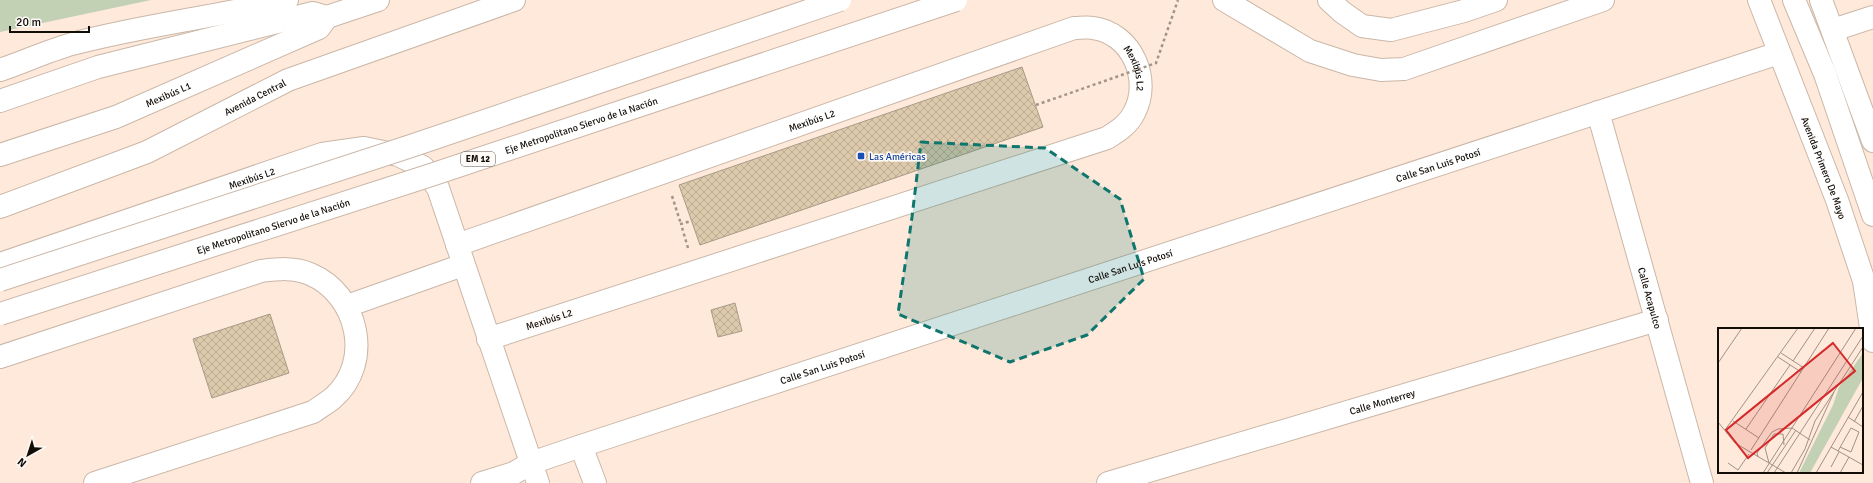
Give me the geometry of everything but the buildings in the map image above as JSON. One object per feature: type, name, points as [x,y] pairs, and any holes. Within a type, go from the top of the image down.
[{"type":"main road","points":[[0,70],[70,45],[153,25],[258,7],[287,0]]},
{"type":"main road","name":"Mexibús L1","points":[[0,101],[98,67],[313,13],[327,17],[378,0]]},
{"type":"main road","name":"Avenida Central","points":[[0,207],[147,152],[288,80],[514,0]]},
{"type":"main road","points":[[0,280],[418,144],[840,0]]},
{"type":"main road","name":"Eje Metropolitano Siervo de la Nación","points":[[0,314],[423,177],[956,0]]},
{"type":"main road","points":[[1224,0],[1310,51],[1353,65],[1381,70],[1410,67],[1603,0]]},
{"type":"main road","points":[[1329,0],[1342,12],[1362,26],[1391,30],[1464,11],[1496,0]]},
{"type":"main road","name":"Avenida Primero De Mayo","points":[[1759,0],[1837,200],[1862,274],[1873,341]]},
{"type":"main road","points":[[1794,0],[1825,74],[1873,215]]},
{"type":"main road","points":[[1821,0],[1873,141]]},
{"type":"main road","name":"Mexibús L1","points":[[0,155],[116,117],[319,28],[327,17]]},
{"type":"main road","points":[[1833,30],[1873,17]]},
{"type":"main road","name":"Mexibús L2","points":[[460,255],[664,172],[1074,28],[1094,28],[1111,34],[1126,46],[1136,61],[1141,78],[1140,97],[1134,114],[1123,128],[1107,138],[488,339]]},
{"type":"main road","name":"Calle San Luis Potosí","points":[[482,483],[521,473],[581,446],[1779,53]]},
{"type":"main road","name":"Calle Acapulco","points":[[1598,112],[1702,483]]},
{"type":"main road","name":"Mexibús L2","points":[[0,264],[322,154],[364,148],[398,155],[423,167],[438,188],[488,339],[521,473],[538,483]]},
{"type":"main road","points":[[347,306],[460,255]]},
{"type":"main road","points":[[0,357],[261,271],[285,268],[309,274],[331,286],[347,306],[356,329],[356,354],[349,378],[334,398],[313,412],[95,483]]},
{"type":"main road","name":"Calle Monterrey","points":[[1108,483],[1657,320]]},
{"type":"main road","points":[[581,446],[595,483]]},
{"type":"path","points":[[1036,105],[1156,63],[1178,0]]},
{"type":"path","points":[[664,172],[682,224],[695,272]]},
{"type":"path","points":[[682,224],[692,221]]},
{"type":"highlighted area","points":[[921,142],[1045,148],[1120,199],[1144,279],[1087,335],[1010,362],[898,314]]},
{"type":"green space","points":[[0,0],[151,0],[0,32]]},
{"type":"place","name":"Las Américas","points":[[861,156]]}]
